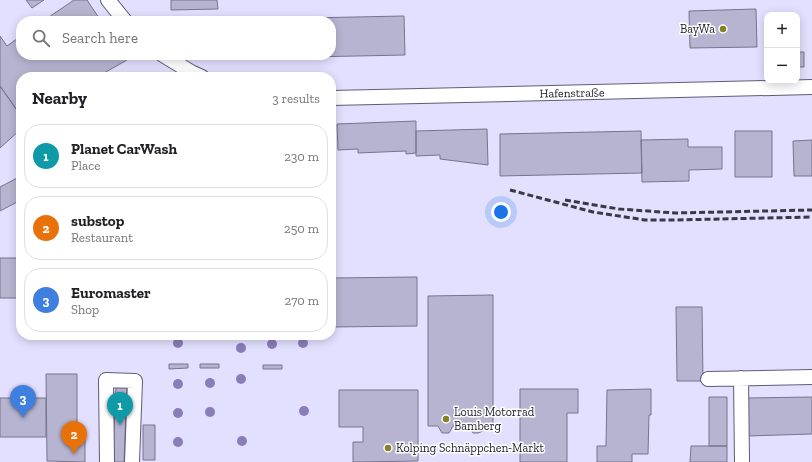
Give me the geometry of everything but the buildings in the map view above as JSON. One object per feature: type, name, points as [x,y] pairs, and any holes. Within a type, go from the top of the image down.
[{"type":"street","points":[[108,0],[121,16]]},
{"type":"street","points":[[171,60],[191,72]]},
{"type":"street","name":"Hafenstraße","points":[[336,98],[812,87]]},
{"type":"street","points":[[708,379],[812,377]]},
{"type":"street","points":[[741,378],[742,462]]},
{"type":"street","points":[[107,462],[106,380],[135,381],[132,462]]},
{"type":"railway","points":[[510,190],[593,212],[645,220],[812,217]]},
{"type":"railway","points":[[565,200],[619,209],[675,213],[812,210]]},
{"type":"place","name":"BayWa","points":[[723,29]]},
{"type":"place","name":"Euromaster","points":[[23,418]]},
{"type":"place","name":"Louis Motorrad Bamberg","points":[[446,419]]},
{"type":"place","name":"Planet CarWash","points":[[120,425]]},
{"type":"place","name":"Kolping Schnäppchen-Markt","points":[[388,448]]},
{"type":"place","name":"substop","points":[[74,454]]}]
